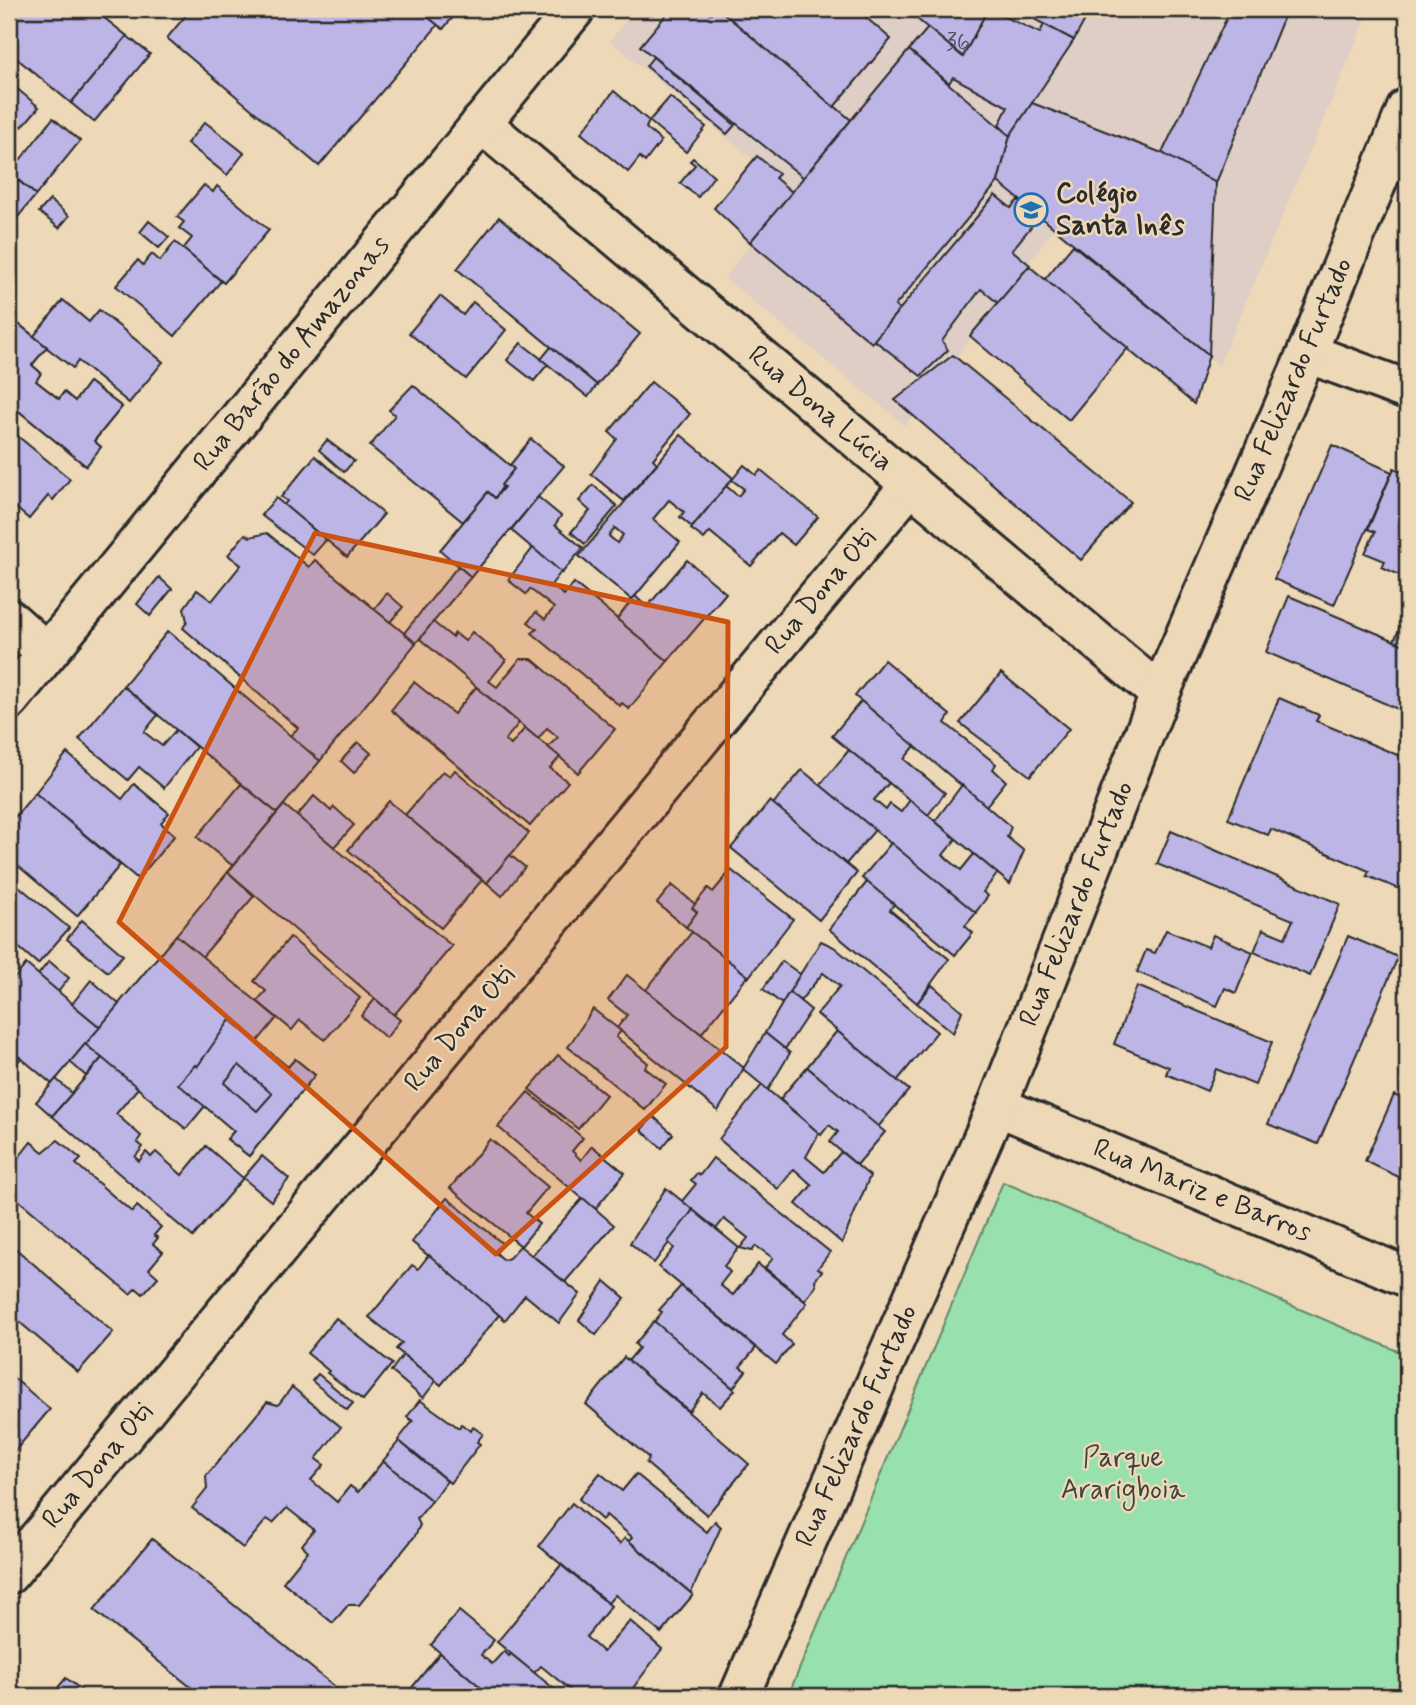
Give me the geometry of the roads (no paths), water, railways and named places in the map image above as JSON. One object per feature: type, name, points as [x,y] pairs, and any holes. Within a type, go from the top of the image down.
[{"type":"street","name":"Rua Barão do Amazonas","points":[[9,700],[575,9]]},
{"type":"street","name":"Rua Felizardo Furtado","points":[[739,1696],[997,1106],[1160,694],[1307,353],[1407,108]]},
{"type":"street","name":"Rua Dona Lúcia","points":[[481,123],[1160,694]]},
{"type":"street","points":[[1307,353],[1407,390]]},
{"type":"street","name":"Rua Dona Oti","points":[[9,1574],[911,485]]},
{"type":"street","points":[[9,620],[47,653]]},
{"type":"street","name":"Rua Mariz e Barros","points":[[997,1106],[1407,1277]]},
{"type":"place","name":"Colégio Santa Inês","points":[[1031,210]]},
{"type":"park label","name":"Parque Ararigboia","points":[[1123,1474]]}]
